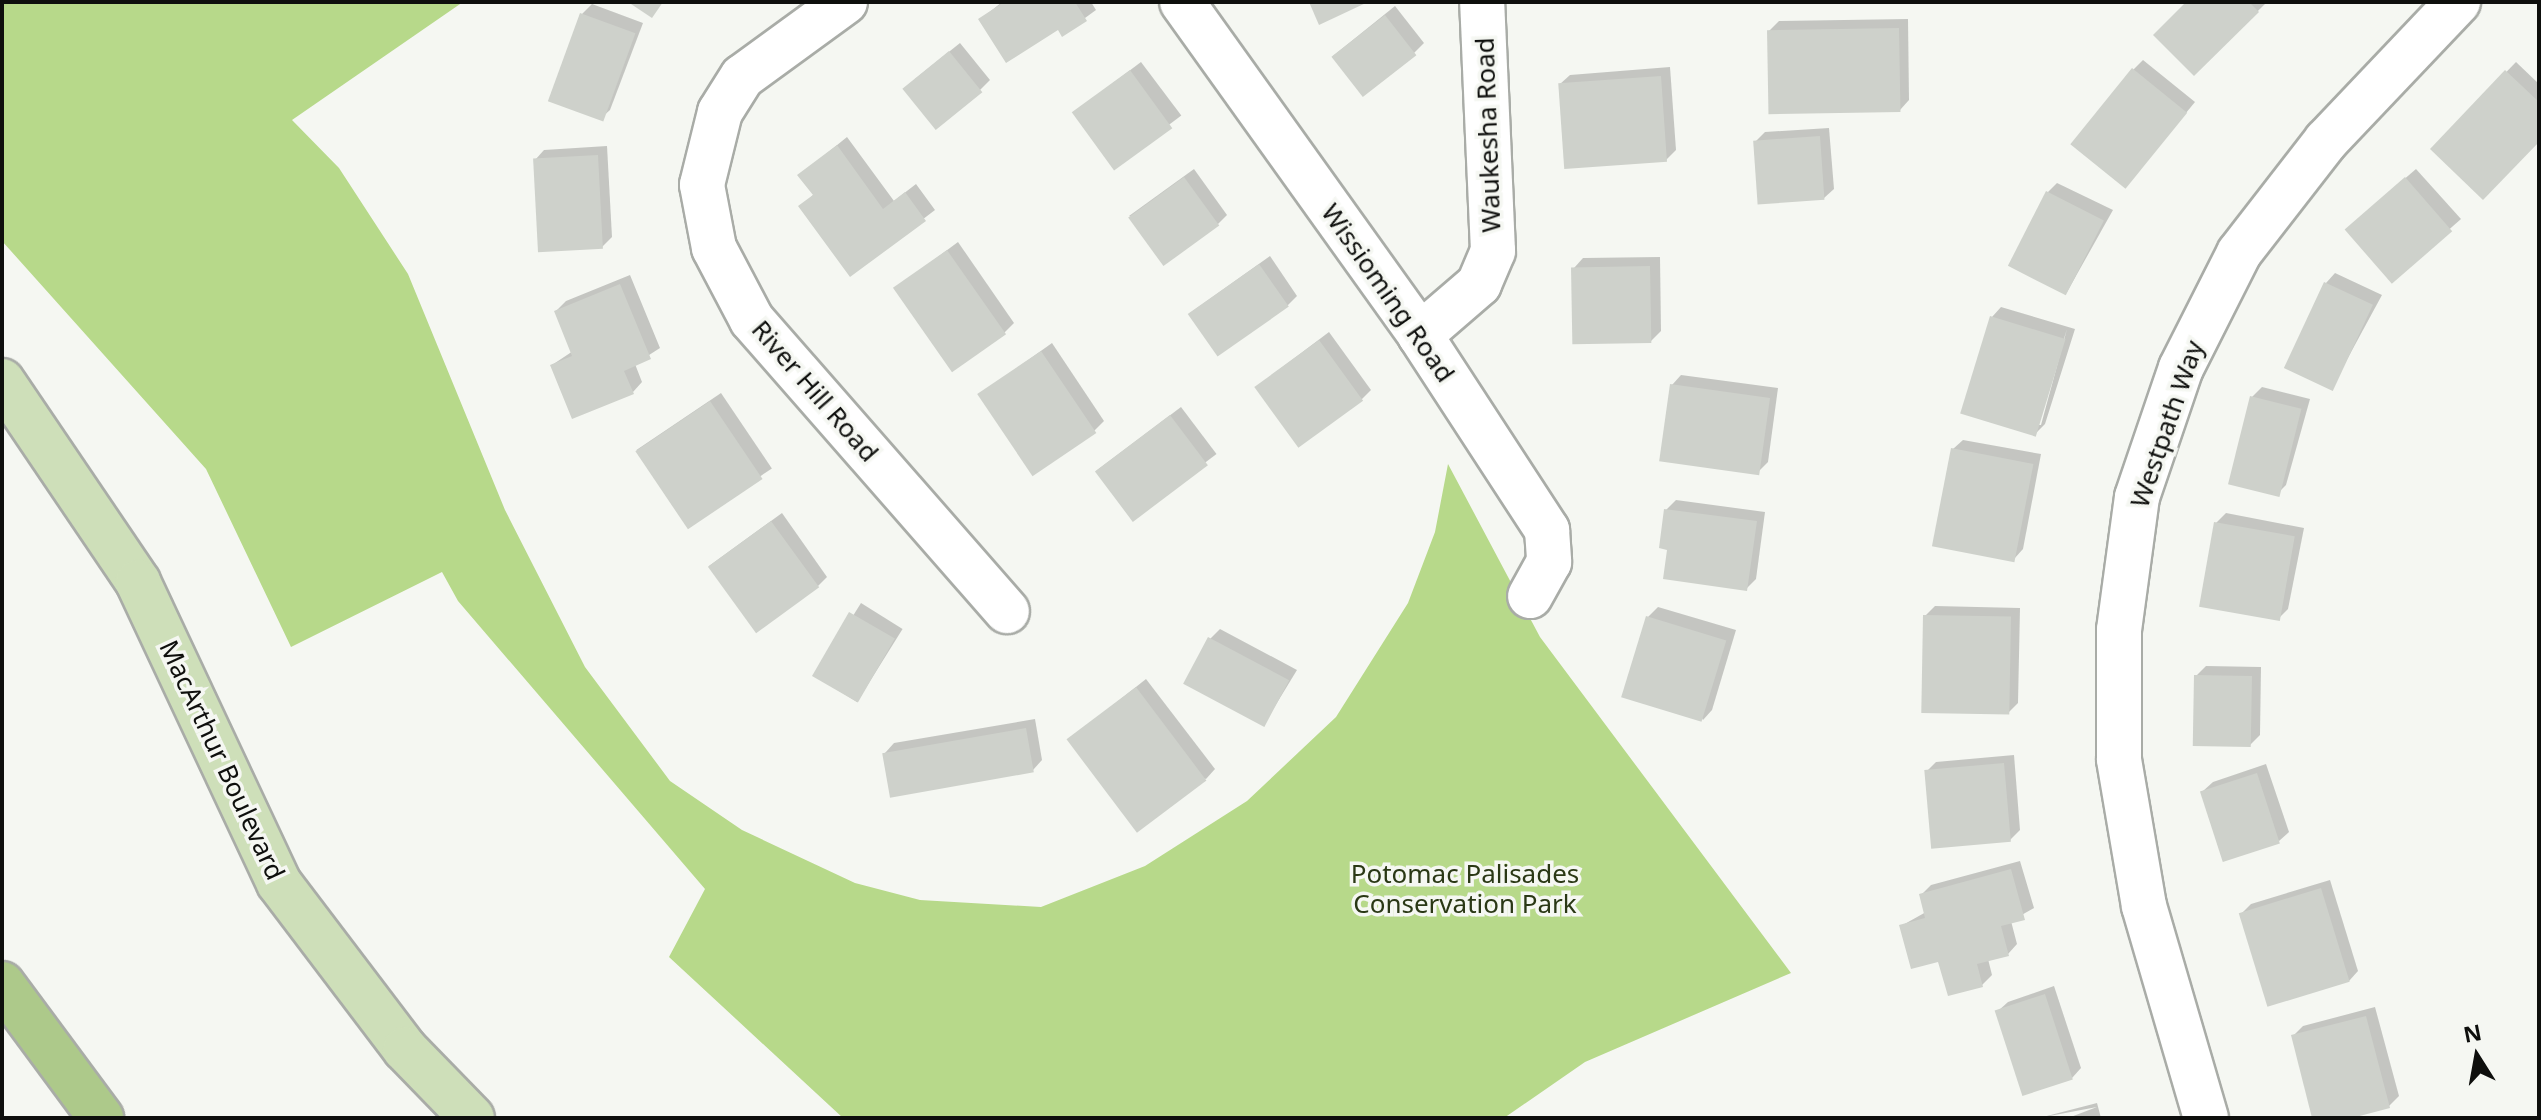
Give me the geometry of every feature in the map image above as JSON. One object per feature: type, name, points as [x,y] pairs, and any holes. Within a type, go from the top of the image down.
[{"type":"highway","points":[[2,984],[101,1118]]},
{"type":"main road","name":"MacArthur Boulevard","points":[[2,381],[138,582],[279,883],[405,1049],[472,1118]]},
{"type":"street","name":"River Hill Road","points":[[845,2],[742,77],[720,112],[702,185],[714,248],[752,320],[1007,611]]},
{"type":"street","name":"Wissioming Road","points":[[1182,2],[1420,335],[1547,530],[1549,562],[1530,596]]},
{"type":"street","name":"Waukesha Road","points":[[1420,335],[1479,284],[1493,251],[1482,2]]},
{"type":"street","name":"Westpath Way","points":[[2206,1118],[2144,906],[2119,759],[2119,630],[2137,497],[2181,368],[2239,253],[2326,141],[2458,2]]},
{"type":"green space","name":"Potomac Palisades Conservation Park","points":[[2,2],[463,2],[292,120],[339,168],[408,274],[505,510],[585,667],[670,781],[742,830],[855,883],[920,900],[1041,907],[1145,866],[1247,801],[1336,717],[1408,603],[1435,532],[1448,464],[1540,637],[1791,973],[1585,1062],[1504,1118],[843,1118],[669,957],[705,889],[458,601],[442,572],[291,647],[206,469],[2,241]]},
{"type":"building","points":[[628,2],[663,2],[652,18]]},
{"type":"building","points":[[1004,2],[1075,2],[1087,21],[1062,37],[1058,30],[1006,63],[978,19]]},
{"type":"building","points":[[1309,2],[1368,2],[1319,25]]},
{"type":"building","points":[[2186,2],[2249,2],[2259,12],[2194,76],[2153,35]]},
{"type":"building","points":[[580,13],[635,33],[603,122],[548,101]]},
{"type":"building","points":[[1385,15],[1416,55],[1363,97],[1331,57]]},
{"type":"building","points":[[1899,28],[1900,112],[1768,114],[1767,30]]},
{"type":"building","points":[[949,51],[982,92],[936,130],[902,89]]},
{"type":"building","points":[[2132,68],[2187,113],[2126,189],[2070,144]]},
{"type":"building","points":[[1130,70],[1172,128],[1114,171],[1072,112]]},
{"type":"building","points":[[2505,70],[2539,102],[2539,142],[2483,200],[2430,149]]},
{"type":"building","points":[[1661,76],[1667,162],[1564,169],[1558,83]]},
{"type":"building","points":[[1820,136],[1824,200],[1758,205],[1753,141]]},
{"type":"building","points":[[837,145],[883,209],[905,192],[926,221],[850,277],[798,206],[813,195],[797,175]]},
{"type":"building","points":[[598,155],[603,249],[538,252],[533,158]]},
{"type":"building","points":[[1184,177],[1219,226],[1163,266],[1128,218]]},
{"type":"building","points":[[2405,177],[2452,231],[2392,284],[2345,229]]},
{"type":"building","points":[[2046,191],[2104,221],[2066,295],[2008,266]]},
{"type":"building","points":[[947,250],[1006,334],[952,372],[893,288]]},
{"type":"building","points":[[1259,264],[1289,307],[1218,356],[1188,314]]},
{"type":"building","points":[[1650,266],[1651,343],[1572,344],[1571,267]]},
{"type":"building","points":[[2324,282],[2373,305],[2333,391],[2284,368]]},
{"type":"building","points":[[620,284],[651,359],[624,371],[634,394],[572,419],[550,365],[572,356],[554,311]]},
{"type":"building","points":[[1990,316],[2066,339],[2036,437],[1960,414]]},
{"type":"building","points":[[1319,340],[1363,401],[1298,448],[1254,387]]},
{"type":"building","points":[[1041,351],[1096,433],[1033,476],[977,394]]},
{"type":"building","points":[[1670,384],[1770,398],[1759,475],[1659,461]]},
{"type":"building","points":[[2250,396],[2301,409],[2279,497],[2228,484]]},
{"type":"building","points":[[710,401],[763,479],[688,529],[635,451]]},
{"type":"building","points":[[1170,415],[1208,465],[1133,522],[1095,472]]},
{"type":"building","points":[[1951,448],[2033,464],[2014,562],[1932,546]]},
{"type":"building","points":[[1664,509],[1757,521],[1747,591],[1663,579],[1667,550],[1659,548]]},
{"type":"building","points":[[771,521],[819,587],[756,633],[708,567]]},
{"type":"building","points":[[2214,522],[2295,536],[2280,621],[2199,607]]},
{"type":"building","points":[[849,612],[895,638],[858,703],[812,676]]},
{"type":"building","points":[[1923,615],[2011,617],[2009,715],[1921,713]]},
{"type":"building","points":[[1646,616],[1726,641],[1701,722],[1621,697]]},
{"type":"building","points":[[1208,637],[1289,680],[1264,727],[1183,684]]},
{"type":"building","points":[[2194,675],[2252,676],[2251,747],[2193,746]]},
{"type":"building","points":[[1136,687],[1206,780],[1137,833],[1067,739]]},
{"type":"building","points":[[1026,728],[1034,772],[890,798],[882,753]]},
{"type":"building","points":[[2004,763],[2011,842],[1931,849],[1924,770]]},
{"type":"building","points":[[2257,773],[2280,843],[2223,862],[2200,792]]},
{"type":"building","points":[[2011,869],[2025,920],[2001,926],[2009,956],[1977,964],[1983,987],[1948,996],[1938,962],[1911,969],[1899,925],[1925,918],[1919,894]]},
{"type":"building","points":[[2321,888],[2350,982],[2267,1007],[2239,913]]},
{"type":"building","points":[[2045,994],[2073,1080],[2022,1096],[1995,1010]]},
{"type":"building","points":[[2366,1016],[2390,1108],[2352,1118],[2312,1118],[2291,1035]]}]
